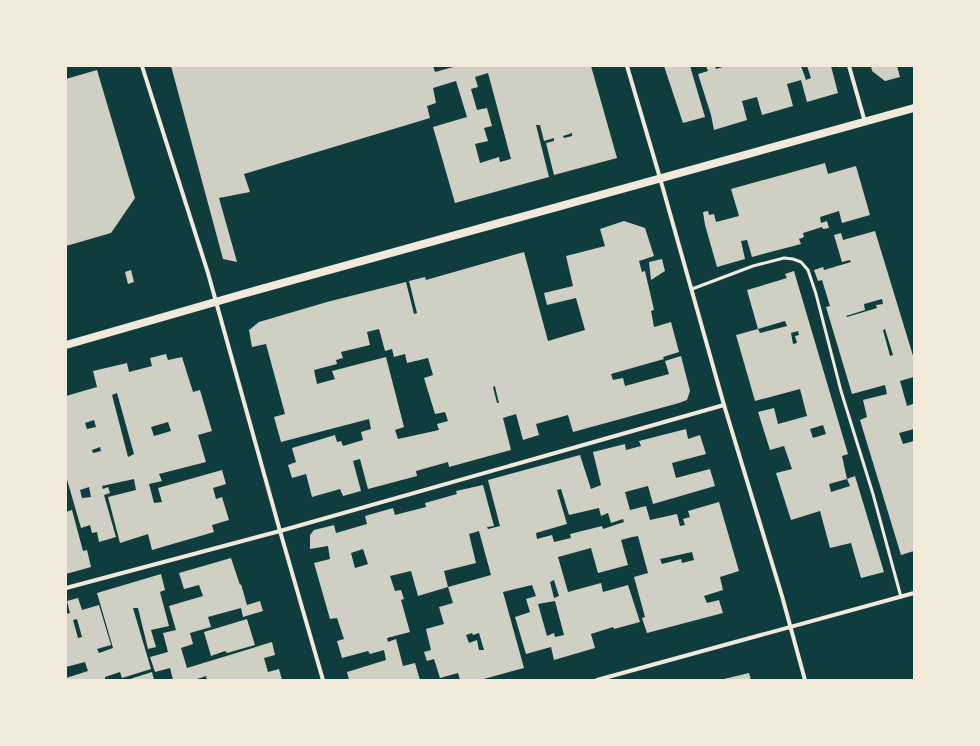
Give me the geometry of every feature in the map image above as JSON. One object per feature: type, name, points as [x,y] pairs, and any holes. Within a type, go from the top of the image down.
[{"type":"main road","points":[[66,345],[914,108]]},
{"type":"street","points":[[142,66],[216,302],[323,680]]},
{"type":"street","points":[[627,66],[724,405],[780,589],[805,680]]},
{"type":"street","points":[[849,66],[865,122]]},
{"type":"street","points":[[66,588],[280,530],[724,405]]},
{"type":"street","points":[[596,680],[914,593]]},
{"type":"lane","points":[[692,289],[753,266],[784,258],[792,258],[801,262],[808,270],[816,294],[841,391],[901,597]]},
{"type":"building","points":[[171,66],[433,66],[435,72],[457,66],[591,66],[617,158],[554,175],[546,143],[554,141],[554,138],[544,141],[540,125],[536,125],[549,177],[455,203],[433,127],[467,117],[456,81],[433,88],[436,103],[427,106],[430,118],[244,174],[250,192],[219,198],[237,262],[223,259]],"holes":[[[488,73],[511,159],[500,162],[499,157],[480,163],[475,144],[488,141],[484,128],[492,126],[487,108],[477,110],[471,89],[478,87],[475,77]],[[572,133],[572,136],[564,138],[563,136]]]},
{"type":"building","points":[[664,66],[690,66],[705,117],[683,123]]},
{"type":"building","points":[[706,66],[715,66],[716,69],[726,66],[801,66],[806,80],[811,78],[807,66],[831,66],[838,93],[807,102],[801,80],[787,84],[793,106],[762,115],[757,97],[742,101],[747,120],[714,130],[711,115],[698,74],[708,71]]},
{"type":"building","points":[[871,66],[897,66],[900,77],[885,81],[872,71]]},
{"type":"building","points":[[97,70],[135,198],[111,233],[66,246],[66,79]]},
{"type":"building","points":[[825,163],[828,174],[856,166],[870,215],[842,223],[839,211],[820,217],[821,223],[827,221],[829,228],[823,229],[822,227],[803,233],[804,237],[799,239],[801,244],[752,257],[747,240],[741,241],[745,259],[717,267],[705,225],[703,212],[708,211],[709,215],[714,214],[716,222],[739,216],[731,189]]},
{"type":"building","points":[[624,221],[645,228],[654,256],[639,261],[642,272],[645,271],[654,310],[651,311],[654,327],[671,322],[679,352],[663,357],[664,359],[611,374],[613,380],[623,378],[625,386],[669,374],[665,361],[681,356],[690,391],[687,400],[573,432],[568,415],[536,424],[539,435],[523,440],[516,414],[503,418],[511,450],[449,467],[448,462],[416,471],[417,476],[368,489],[360,459],[353,461],[361,491],[343,496],[340,489],[312,497],[306,474],[292,478],[288,465],[296,462],[292,448],[335,435],[337,442],[341,441],[343,446],[363,440],[361,432],[371,429],[369,419],[281,442],[274,417],[285,414],[266,344],[252,347],[249,330],[259,322],[327,302],[406,282],[414,314],[417,313],[409,281],[425,277],[426,280],[524,252],[548,341],[585,330],[576,298],[547,305],[544,293],[573,286],[566,256],[605,246],[600,229]],"holes":[[[379,329],[385,351],[392,349],[394,357],[405,354],[407,363],[428,358],[433,375],[424,378],[435,414],[445,412],[448,421],[437,424],[439,430],[398,439],[395,430],[404,427],[386,357],[332,371],[335,379],[317,384],[314,370],[337,364],[336,360],[343,358],[341,352],[370,345],[367,332]],[[495,386],[496,391],[499,403],[497,403],[493,387]]]},
{"type":"building","points":[[875,231],[914,359],[914,377],[900,381],[907,406],[913,404],[914,429],[899,433],[903,444],[914,441],[914,551],[901,555],[860,420],[867,417],[863,400],[887,394],[885,385],[852,394],[826,307],[830,306],[822,280],[818,281],[814,270],[823,267],[824,270],[851,262],[850,260],[842,262],[834,235],[841,233],[843,240]],"holes":[[[882,299],[883,304],[876,305],[877,308],[847,317],[846,316],[865,310],[864,304]],[[885,329],[893,355],[890,356],[883,330]]]},
{"type":"building","points":[[662,259],[665,271],[651,280],[649,262]]},
{"type":"building","points":[[131,270],[134,282],[128,284],[125,272]]},
{"type":"building","points":[[794,271],[848,454],[842,456],[847,479],[855,476],[884,572],[861,578],[851,543],[830,548],[820,511],[791,520],[776,473],[792,469],[784,446],[770,450],[758,412],[774,408],[778,424],[807,416],[800,389],[755,401],[736,335],[758,329],[747,290],[787,278],[785,274]],"holes":[[[785,321],[787,326],[760,333],[758,329]],[[798,331],[799,335],[795,336],[797,343],[793,344],[791,333]],[[823,425],[826,434],[813,438],[810,429]],[[847,479],[850,486],[831,492],[829,484]]]},
{"type":"building","points":[[166,354],[168,360],[182,357],[193,392],[200,390],[212,431],[198,435],[206,462],[159,474],[162,481],[149,484],[154,503],[162,502],[158,488],[222,470],[226,484],[213,488],[216,499],[222,497],[229,520],[212,525],[214,532],[152,550],[148,534],[120,543],[108,497],[136,490],[134,479],[102,486],[103,489],[108,487],[110,493],[104,495],[116,537],[99,542],[97,532],[92,533],[90,525],[81,528],[66,476],[66,396],[97,387],[93,371],[127,363],[129,372],[152,366],[150,358]],"holes":[[[117,393],[134,454],[128,457],[112,395]],[[94,420],[96,427],[87,429],[85,423]],[[168,422],[171,431],[154,436],[151,427]],[[100,447],[101,451],[93,453],[92,450]],[[89,487],[91,497],[82,498],[80,490]]]},
{"type":"building","points":[[686,429],[688,439],[700,435],[706,454],[672,463],[676,478],[710,469],[715,486],[653,504],[648,486],[625,492],[630,510],[646,506],[650,520],[677,514],[680,526],[685,525],[683,519],[690,517],[688,511],[719,502],[739,571],[720,577],[723,590],[704,596],[707,603],[719,600],[723,613],[647,633],[642,618],[645,617],[634,577],[648,573],[638,536],[632,537],[621,540],[628,565],[598,573],[591,548],[558,557],[568,592],[601,583],[603,592],[628,585],[640,622],[614,629],[613,627],[591,634],[595,648],[554,660],[551,647],[526,654],[515,617],[530,612],[526,599],[536,596],[532,585],[503,592],[524,668],[480,680],[460,680],[458,673],[440,678],[434,659],[427,661],[424,652],[431,650],[426,629],[444,624],[439,607],[453,603],[448,587],[418,596],[411,571],[390,576],[395,591],[401,590],[404,599],[401,600],[410,632],[387,638],[388,642],[396,639],[403,666],[415,663],[420,680],[349,680],[347,672],[386,660],[384,650],[370,654],[368,651],[342,658],[337,641],[344,639],[337,618],[330,619],[314,563],[330,559],[328,546],[310,549],[310,535],[314,530],[334,525],[336,533],[367,524],[365,516],[393,508],[395,515],[426,507],[425,503],[457,494],[456,491],[483,485],[494,526],[487,527],[488,529],[500,526],[488,480],[580,455],[591,489],[601,485],[593,452],[625,444],[626,450],[641,446],[639,441]],"holes":[[[561,489],[569,515],[599,508],[601,516],[608,513],[611,523],[623,519],[624,522],[603,529],[602,526],[570,534],[571,538],[554,542],[552,535],[537,539],[536,533],[567,524],[557,490]],[[479,531],[491,575],[448,587],[444,571],[476,563],[469,534]],[[363,549],[368,564],[355,568],[351,553]],[[692,552],[694,560],[682,563],[681,559],[662,564],[660,559]],[[554,580],[559,596],[554,598],[550,582]],[[555,601],[564,635],[555,637],[554,633],[547,636],[538,604]],[[479,633],[484,650],[479,650],[477,640],[469,643],[466,635]]]},
{"type":"building","points":[[72,510],[83,551],[87,550],[91,567],[66,574],[66,512]]},
{"type":"building","points":[[231,558],[247,605],[260,601],[263,611],[243,617],[241,608],[208,617],[211,627],[190,633],[193,644],[181,648],[187,668],[272,642],[275,655],[264,658],[268,672],[279,669],[282,680],[207,680],[206,676],[194,680],[173,680],[170,668],[155,672],[150,657],[168,652],[163,633],[176,630],[169,606],[203,596],[199,585],[184,589],[179,573]]},
{"type":"building","points":[[161,574],[165,590],[160,592],[169,626],[151,630],[156,647],[148,649],[138,608],[133,608],[151,669],[122,678],[120,672],[105,677],[105,680],[66,680],[66,678],[88,671],[85,662],[66,667],[66,614],[70,613],[67,601],[78,598],[82,610],[99,605],[111,645],[97,649],[99,653],[113,648],[97,593]],"holes":[[[77,619],[82,637],[78,638],[73,620]]]},
{"type":"building","points":[[247,619],[255,645],[227,653],[225,651],[211,656],[204,632]]},
{"type":"building","points":[[152,672],[154,680],[127,680]]},
{"type":"building","points":[[749,673],[751,680],[724,680],[724,679]]}]
